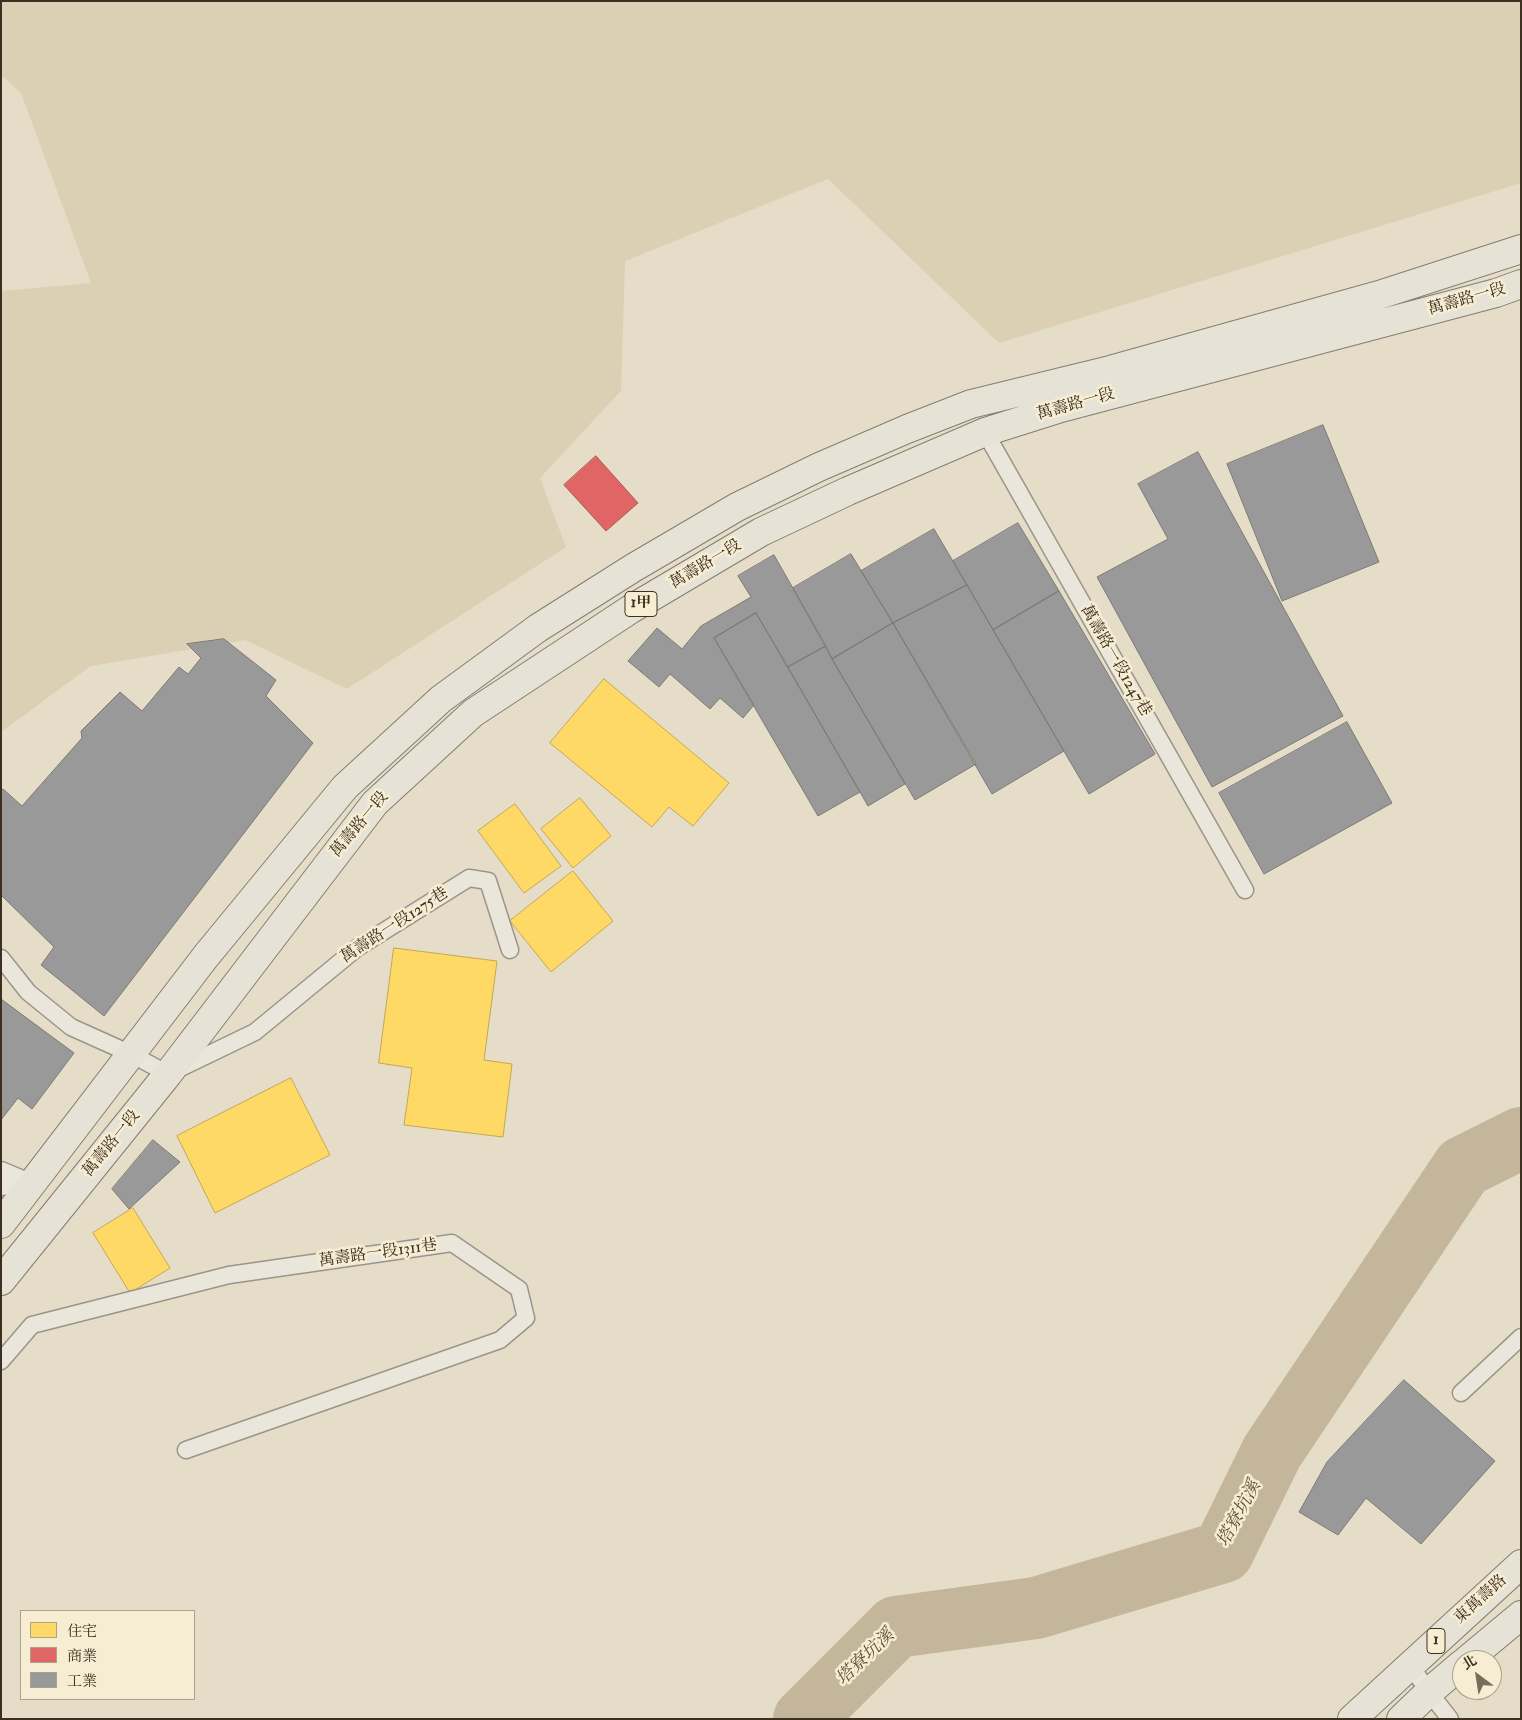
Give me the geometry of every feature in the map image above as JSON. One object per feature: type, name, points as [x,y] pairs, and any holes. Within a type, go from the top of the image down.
[{"type":"main road","name":"萬壽路一段","points":[[1,1224],[206,956],[345,787],[441,699],[538,628],[633,568],[729,512],[819,467],[971,404],[1110,370],[1380,295],[1521,249]]},
{"type":"main road","name":"萬壽路一段","points":[[1,1281],[168,1074],[375,804],[473,713],[631,610],[761,532],[848,491],[985,432],[1061,408],[1496,293],[1521,284]]},
{"type":"main road","name":"東萬壽路","points":[[1352,1719],[1521,1564]]},
{"type":"main road","name":"1","points":[[1479,1650],[1521,1615]]},
{"type":"main road","name":"1","points":[[1401,1719],[1452,1672]]},
{"type":"lane","name":"萬壽路一段1247巷","points":[[985,432],[1245,890]]},
{"type":"lane","name":"萬壽路一段1275巷","points":[[168,1074],[255,1032],[357,948],[469,878],[488,881],[510,950]]},
{"type":"lane","points":[[1,958],[28,992],[71,1027],[131,1054],[168,1074]]},
{"type":"lane","points":[[1,1170],[32,1183]]},
{"type":"lane","points":[[1,1187],[32,1183]]},
{"type":"lane","name":"萬壽路一段1311巷","points":[[1,1361],[32,1325],[229,1275],[443,1245],[452,1244],[519,1289],[526,1318],[500,1340],[186,1450]]},
{"type":"lane","points":[[1461,1393],[1521,1337]]},
{"type":"lane","points":[[1410,1665],[1450,1719]]},
{"type":"shaded area","points":[[1,1],[1521,1],[1521,183],[999,343],[828,179],[625,261],[621,391],[540,478],[566,547],[347,689],[245,640],[91,666],[1,732],[1,291],[91,283],[21,93],[1,75]]},
{"type":"building: 住宅","points":[[604,679],[729,783],[693,826],[669,807],[652,827],[550,743]]},
{"type":"building: 住宅","points":[[580,798],[611,836],[573,868],[541,829]]},
{"type":"building: 住宅","points":[[515,804],[561,866],[524,893],[478,831]]},
{"type":"building: 住宅","points":[[573,871],[613,921],[551,972],[510,921]]},
{"type":"building: 住宅","points":[[394,948],[497,961],[484,1060],[512,1064],[503,1137],[404,1125],[412,1068],[379,1063]]},
{"type":"building: 住宅","points":[[291,1078],[330,1155],[215,1213],[177,1136]]},
{"type":"building: 住宅","points":[[133,1208],[170,1268],[130,1293],[93,1233]]},
{"type":"building: 商業","points":[[596,456],[638,503],[606,531],[564,485]]},
{"type":"building: 工業","points":[[1323,425],[1379,562],[1282,601],[1227,464]]},
{"type":"building: 工業","points":[[1198,452],[1343,716],[1212,787],[1097,577],[1168,539],[1138,484]]},
{"type":"building: 工業","points":[[1018,523],[1059,591],[993,630],[953,561]]},
{"type":"building: 工業","points":[[934,529],[967,585],[893,623],[861,571]]},
{"type":"building: 工業","points":[[851,554],[893,623],[832,659],[793,588]]},
{"type":"building: 工業","points":[[774,555],[826,646],[788,667],[756,613],[714,638],[754,705],[743,718],[720,698],[710,709],[670,674],[659,687],[628,661],[657,628],[682,649],[701,626],[751,597],[738,576]]},
{"type":"building: 工業","points":[[967,585],[1064,751],[992,794],[893,623]]},
{"type":"building: 工業","points":[[1059,591],[1155,754],[1089,794],[993,630]]},
{"type":"building: 工業","points":[[756,613],[860,792],[818,816],[714,638]]},
{"type":"building: 工業","points":[[893,623],[976,764],[915,800],[832,659]]},
{"type":"building: 工業","points":[[224,639],[276,680],[266,696],[313,743],[104,1016],[41,965],[54,947],[1,895],[1,791],[3,789],[22,806],[82,738],[81,731],[120,692],[142,711],[179,667],[188,674],[201,658],[187,644]]},
{"type":"building: 工業","points":[[826,646],[905,784],[868,806],[788,667]]},
{"type":"building: 工業","points":[[1347,722],[1392,803],[1264,874],[1219,793]]},
{"type":"building: 工業","points":[[1,999],[74,1053],[32,1109],[18,1098],[1,1120]]},
{"type":"building: 工業","points":[[153,1140],[180,1162],[129,1209],[112,1189]]},
{"type":"building: 工業","points":[[1404,1380],[1495,1461],[1421,1544],[1366,1498],[1338,1535],[1299,1512],[1327,1462]]},
{"type":"waterway","name":"塔寮坑溪","points":[[804,1719],[896,1627],[1036,1608],[1223,1552],[1272,1452],[1463,1167],[1521,1138]]}]
